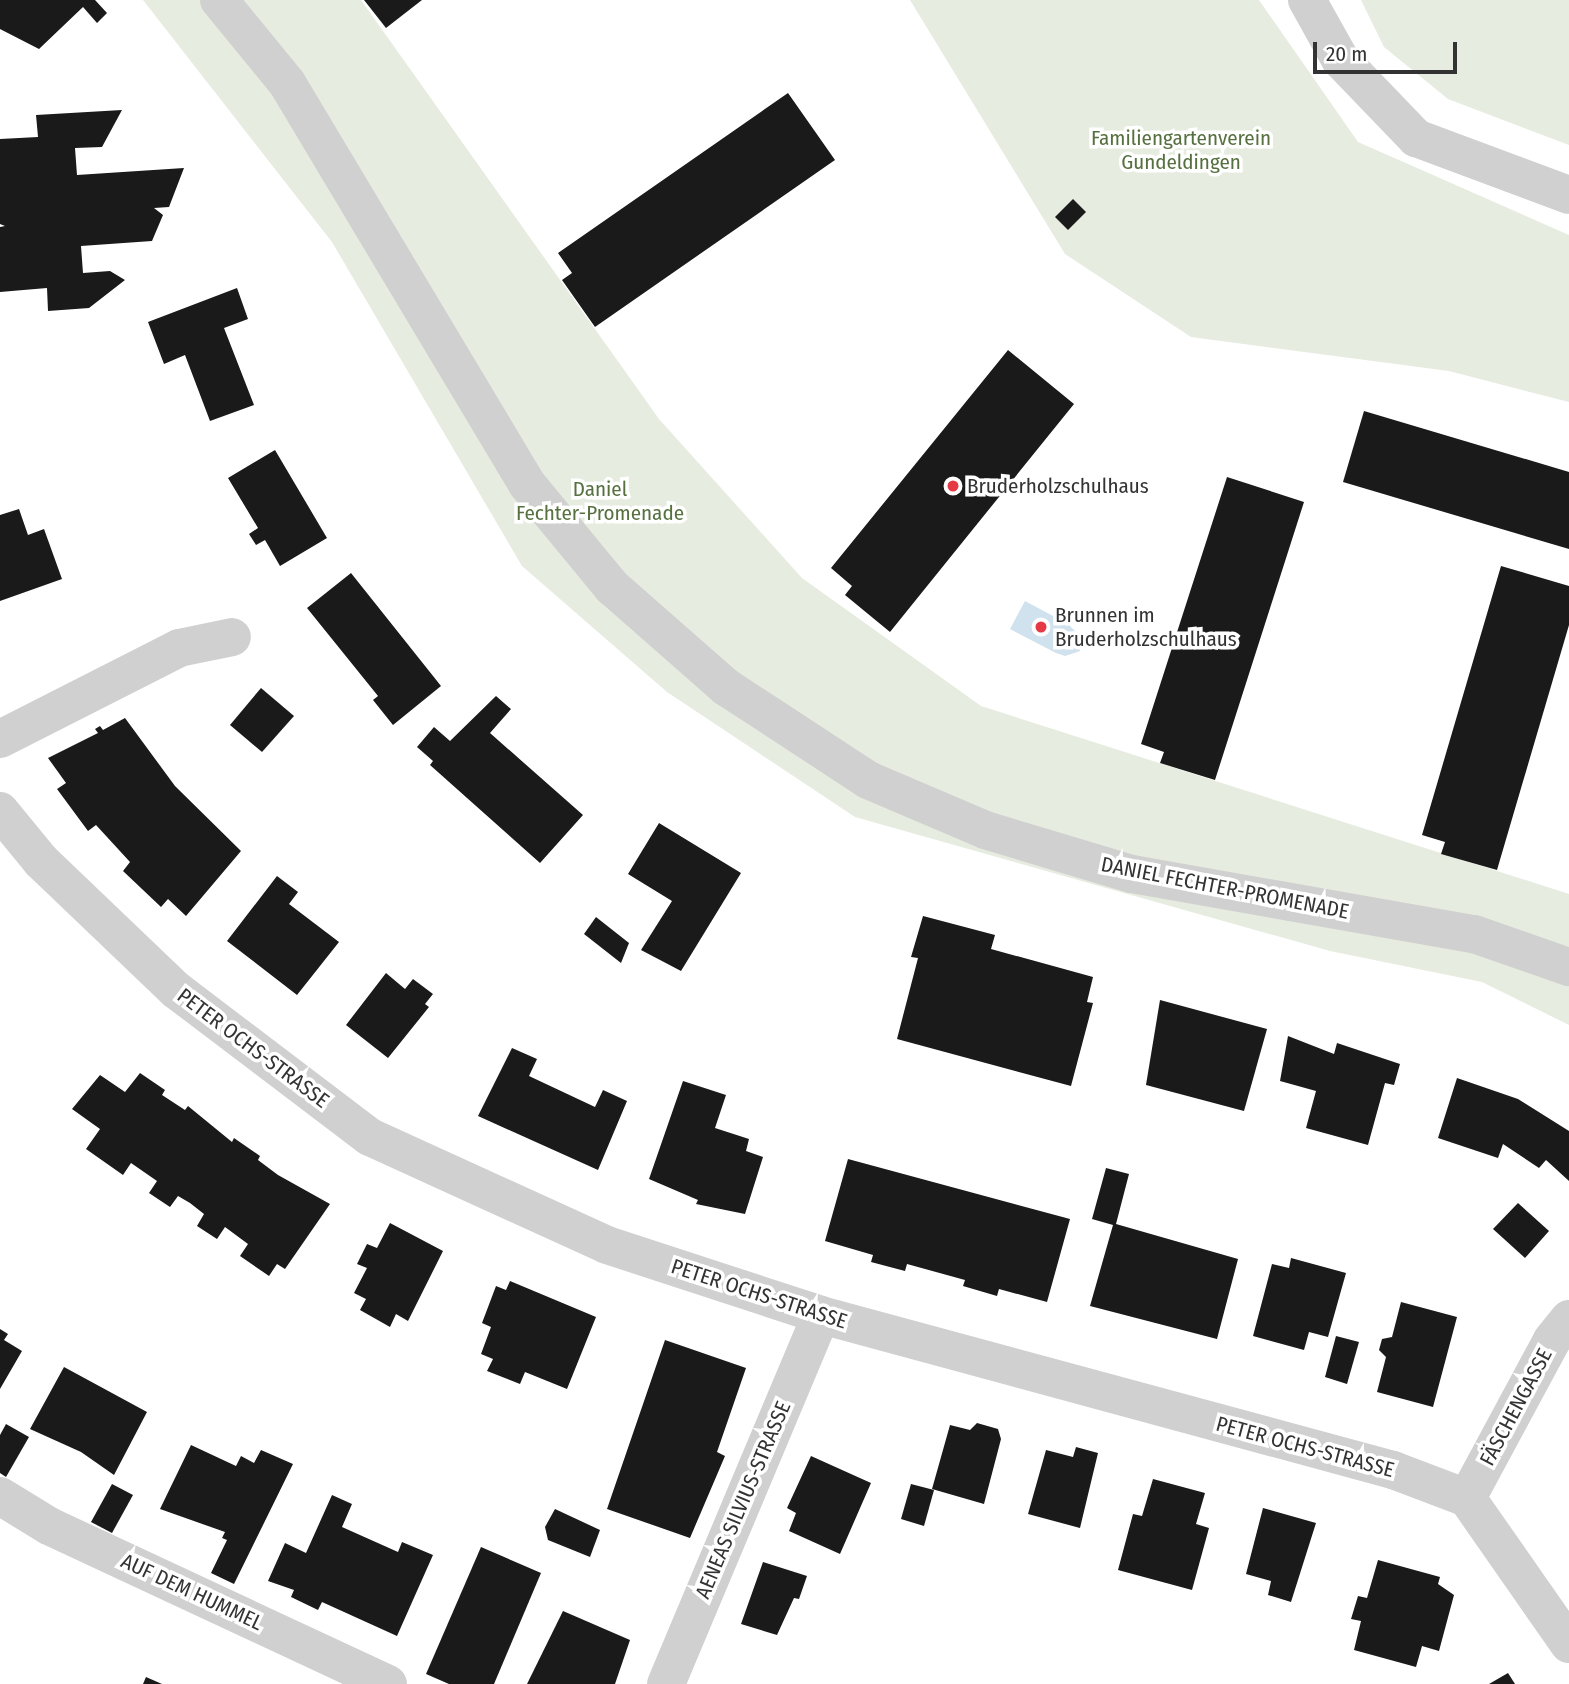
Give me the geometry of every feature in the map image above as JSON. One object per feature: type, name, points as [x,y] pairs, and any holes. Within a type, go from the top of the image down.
[{"type":"street","name":"DANIEL FECHTER-PROMENADE","points":[[219,0],[287,83],[527,484],[612,587],[726,687],[868,780],[985,830],[1132,874],[1475,934],[1569,967]]},
{"type":"street","points":[[1307,0],[1340,59],[1416,138],[1569,195]]},
{"type":"street","points":[[0,739],[180,648],[232,637]]},
{"type":"street","name":"PETER OCHS-STRASSE","points":[[0,811],[41,861],[176,990],[370,1137],[607,1245],[821,1315],[1393,1470],[1467,1499]]},
{"type":"street","name":"AENEAS SILVIUS-STRASSE","points":[[666,1684],[821,1315]]},
{"type":"street","name":"FÄSCHENGASSE","points":[[1467,1499],[1552,1340],[1569,1319]]},
{"type":"street","name":"AUF DEM HUMMEL","points":[[0,1496],[48,1526],[388,1684]]},
{"type":"street","points":[[1467,1499],[1569,1644]]},
{"type":"green space","name":"Daniel Fechter-Promenade","points":[[143,0],[361,0],[659,419],[802,578],[981,706],[1569,894],[1569,1025],[1482,982],[1330,951],[855,817],[667,692],[522,566],[332,242]]},
{"type":"green space","name":"Familiengartenverein Gundeldingen","points":[[910,0],[1259,0],[1358,142],[1569,235],[1569,402],[1449,371],[1191,337],[1065,254]]},
{"type":"green space","points":[[1361,0],[1569,0],[1569,145],[1448,99],[1384,47]]},
{"type":"water","name":"Brunnen im Bruderholzschulhaus","points":[[1025,601],[1068,624],[1078,634],[1080,651],[1065,656],[1010,629]]},
{"type":"building","points":[[0,0],[95,0],[107,13],[97,23],[83,7],[39,49],[0,29]]},
{"type":"building","points":[[364,0],[422,0],[386,28]]},
{"type":"building","points":[[788,93],[835,160],[595,327],[562,280],[572,273],[558,253]]},
{"type":"building","points":[[122,110],[102,147],[75,148],[77,175],[184,168],[169,207],[154,208],[163,215],[152,241],[81,246],[83,273],[110,271],[125,280],[89,308],[48,311],[47,288],[0,292],[0,227],[5,226],[0,224],[0,139],[38,137],[36,115]]},
{"type":"building","points":[[1073,199],[1086,212],[1068,230],[1055,217]]},
{"type":"building","points":[[237,288],[248,319],[224,328],[254,405],[210,421],[185,355],[164,364],[148,322]]},
{"type":"building","name":"Bruderholzschulhaus","points":[[1008,350],[1074,404],[890,632],[845,595],[852,586],[831,568]]},
{"type":"building","points":[[1364,411],[1569,472],[1569,549],[1343,482]]},
{"type":"building","points":[[275,450],[327,538],[280,566],[265,540],[256,545],[249,534],[258,528],[228,478]]},
{"type":"building","points":[[1227,477],[1304,502],[1215,780],[1160,763],[1164,752],[1141,744]]},
{"type":"building","points":[[19,509],[28,535],[44,529],[62,579],[0,601],[0,515]]},
{"type":"building","points":[[1501,566],[1569,586],[1569,625],[1497,870],[1441,854],[1445,842],[1422,835]]},
{"type":"building","points":[[351,573],[441,686],[393,725],[373,700],[378,696],[307,608]]},
{"type":"building","points":[[261,688],[294,716],[262,752],[230,725]]},
{"type":"building","points":[[496,696],[511,709],[490,733],[583,815],[540,863],[430,765],[433,761],[417,747],[434,727],[450,741]]},
{"type":"building","points":[[125,718],[175,786],[241,851],[186,916],[168,899],[161,907],[123,871],[130,862],[96,825],[88,831],[57,789],[66,783],[48,758],[98,733],[95,729],[100,726],[103,730]]},
{"type":"building","points":[[659,823],[741,873],[681,971],[641,950],[672,901],[628,874]]},
{"type":"building","points":[[277,876],[298,892],[289,904],[339,942],[297,995],[227,941]]},
{"type":"building","points":[[923,916],[995,935],[991,949],[1093,977],[1087,1002],[1093,1003],[1071,1086],[897,1039],[918,958],[911,957]]},
{"type":"building","points":[[596,917],[629,943],[621,963],[584,934]]},
{"type":"building","points":[[386,973],[405,989],[413,979],[433,994],[425,1004],[429,1007],[388,1058],[346,1025]]},
{"type":"building","points":[[1160,1000],[1267,1029],[1244,1111],[1146,1085]]},
{"type":"building","points":[[1288,1036],[1334,1054],[1337,1043],[1400,1064],[1394,1085],[1385,1083],[1368,1145],[1306,1128],[1316,1091],[1280,1081]]},
{"type":"building","points":[[512,1048],[537,1059],[529,1076],[595,1107],[603,1090],[627,1101],[598,1170],[478,1116]]},
{"type":"building","points":[[140,1073],[165,1090],[162,1095],[185,1110],[188,1106],[232,1142],[234,1138],[260,1156],[258,1160],[278,1175],[330,1204],[285,1269],[277,1264],[269,1276],[240,1256],[248,1244],[225,1227],[217,1239],[197,1226],[204,1214],[190,1203],[178,1196],[170,1207],[149,1193],[157,1181],[131,1163],[123,1175],[86,1149],[100,1129],[72,1109],[100,1075],[125,1092]]},
{"type":"building","points":[[1457,1078],[1518,1099],[1569,1131],[1569,1181],[1546,1160],[1539,1168],[1503,1144],[1498,1158],[1438,1138]]},
{"type":"building","points":[[683,1081],[726,1095],[715,1128],[749,1139],[746,1151],[763,1157],[745,1214],[696,1204],[698,1200],[649,1179]]},
{"type":"building","points":[[848,1159],[1070,1219],[1047,1302],[999,1289],[997,1296],[963,1286],[965,1280],[907,1264],[905,1271],[871,1262],[873,1255],[825,1241]]},
{"type":"building","points":[[1106,1168],[1129,1174],[1116,1224],[1238,1259],[1217,1339],[1090,1306],[1113,1225],[1092,1219]]},
{"type":"building","points":[[1518,1203],[1549,1231],[1525,1258],[1493,1229]]},
{"type":"building","points":[[390,1223],[443,1251],[408,1321],[396,1314],[390,1327],[360,1310],[366,1299],[354,1293],[367,1268],[357,1264],[367,1244],[377,1248]]},
{"type":"building","points":[[1291,1258],[1346,1273],[1328,1337],[1309,1332],[1304,1350],[1253,1336],[1272,1264],[1289,1268]]},
{"type":"building","points":[[510,1281],[596,1317],[567,1389],[525,1372],[520,1384],[487,1371],[493,1359],[481,1354],[491,1327],[482,1323],[496,1286],[506,1290]]},
{"type":"building","points":[[1401,1302],[1457,1317],[1433,1407],[1377,1392],[1386,1357],[1379,1350],[1382,1339],[1392,1337]]},
{"type":"building","points":[[0,1329],[8,1334],[4,1340],[22,1351],[0,1389]]},
{"type":"building","points":[[1336,1336],[1359,1342],[1347,1384],[1325,1377]]},
{"type":"building","points":[[665,1340],[746,1368],[717,1452],[725,1456],[690,1538],[607,1509]]},
{"type":"building","points":[[64,1367],[147,1412],[114,1475],[81,1452],[30,1429]]},
{"type":"building","points":[[977,1423],[998,1429],[1001,1439],[984,1504],[932,1489],[950,1425],[970,1430]]},
{"type":"building","points":[[6,1424],[29,1437],[6,1477],[0,1473],[0,1435]]},
{"type":"building","points":[[191,1445],[236,1466],[241,1456],[254,1463],[261,1450],[293,1464],[234,1584],[211,1573],[227,1540],[222,1538],[225,1532],[160,1509]]},
{"type":"building","points":[[1076,1447],[1098,1453],[1080,1528],[1028,1514],[1046,1450],[1073,1457]]},
{"type":"building","points":[[811,1456],[871,1483],[840,1554],[789,1531],[796,1513],[787,1508]]},
{"type":"building","points":[[1153,1479],[1205,1493],[1196,1524],[1209,1528],[1192,1590],[1118,1570],[1133,1514],[1142,1516]]},
{"type":"building","points":[[112,1484],[133,1495],[112,1533],[91,1522]]},
{"type":"building","points":[[911,1484],[934,1490],[924,1526],[901,1519]]},
{"type":"building","points":[[332,1495],[352,1504],[342,1527],[398,1552],[402,1542],[433,1555],[397,1636],[322,1602],[318,1610],[291,1597],[294,1590],[268,1581],[285,1543],[306,1553]]},
{"type":"building","points":[[1263,1508],[1316,1523],[1291,1602],[1268,1595],[1271,1581],[1246,1574]]},
{"type":"building","points":[[555,1509],[600,1530],[590,1557],[548,1540],[545,1527]]},
{"type":"building","points":[[481,1547],[541,1573],[494,1684],[449,1684],[426,1674]]},
{"type":"building","points":[[1378,1560],[1440,1577],[1438,1584],[1454,1595],[1439,1651],[1422,1646],[1416,1667],[1354,1650],[1361,1621],[1351,1619],[1358,1596],[1367,1598]]},
{"type":"building","points":[[763,1562],[807,1576],[799,1599],[794,1598],[777,1635],[741,1624]]},
{"type":"building","points":[[563,1611],[630,1640],[615,1684],[527,1684]]},
{"type":"building","points":[[1508,1673],[1515,1684],[1489,1684]]},
{"type":"building","points":[[146,1677],[162,1684],[143,1684]]},
{"type":"place","name":"Bruderholzschulhaus","points":[[953,486]]},
{"type":"place","name":"Brunnen im Bruderholzschulhaus","points":[[1041,627]]}]
